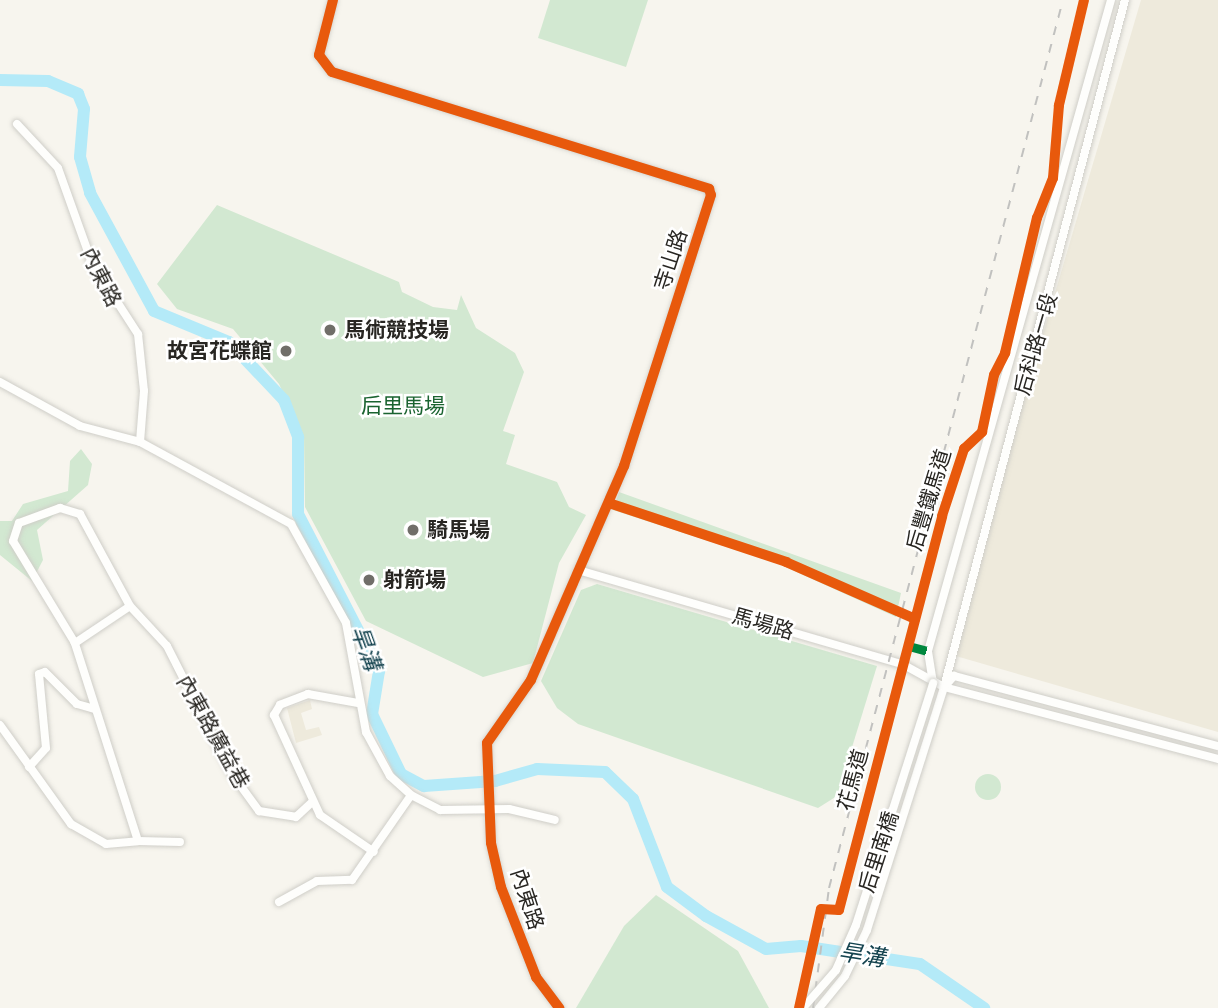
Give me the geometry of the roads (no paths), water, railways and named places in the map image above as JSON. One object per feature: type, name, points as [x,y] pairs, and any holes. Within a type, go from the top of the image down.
[{"type":"street","name":"寺山路","points":[[333,0],[319,55],[332,72],[709,189],[643,414],[531,680],[486,743],[486,792]]},
{"type":"street","name":"后科路一段","points":[[933,683],[928,650],[1111,0]]},
{"type":"street","name":"后科路一段","points":[[944,687],[1125,0]]},
{"type":"street","name":"內東路","points":[[17,124],[58,168],[92,263],[138,334],[144,391],[140,442]]},
{"type":"street","points":[[0,382],[80,426],[140,442],[291,524],[346,623],[358,704],[378,757],[411,795],[440,810],[488,810],[555,820]]},
{"type":"street","name":"內東路廣益巷","points":[[138,841],[138,825],[94,709],[75,643],[13,541],[19,523],[60,508],[80,514],[130,606],[167,646],[232,774],[259,811],[296,817],[313,801]]},
{"type":"street","name":"馬場路","points":[[578,570],[904,665],[944,687],[1218,759]]},
{"type":"street","points":[[75,643],[130,606]]},
{"type":"street","points":[[29,767],[46,748],[39,674],[45,672],[78,704],[94,709]]},
{"type":"street","points":[[944,687],[954,676],[1218,746]]},
{"type":"street","name":"后里南橋","points":[[803,1008],[836,970],[856,925],[933,683]]},
{"type":"street","name":"后里南橋","points":[[819,1008],[845,976],[867,930],[944,687]]},
{"type":"street","points":[[358,704],[308,694],[280,705],[274,715],[320,815],[374,852]]},
{"type":"street","points":[[0,725],[29,767],[90,839],[180,842]]},
{"type":"street","name":"內東路","points":[[486,792],[495,866],[525,955],[559,1008]]},
{"type":"street","points":[[279,902],[317,881],[352,880],[374,852],[411,795]]},
{"type":"waterway","name":"旱溝","points":[[0,80],[48,81],[78,94],[84,109],[80,157],[90,193],[154,311],[229,342],[284,400],[298,437],[298,514],[379,671],[372,714],[401,774],[424,786],[495,781],[537,769],[605,772],[633,799],[667,887],[706,916],[766,949],[801,946],[920,964],[984,1008]]},
{"type":"railway","points":[[813,1008],[829,888],[1063,0]]},
{"type":"place","name":"馬術競技場","points":[[330,330]]},
{"type":"place","name":"故宮花蝶館","points":[[286,351]]},
{"type":"place","name":"騎馬場","points":[[413,530]]},
{"type":"place","name":"射箭場","points":[[369,580]]},
{"type":"park label","name":"后里馬場","points":[[403,406]]}]
